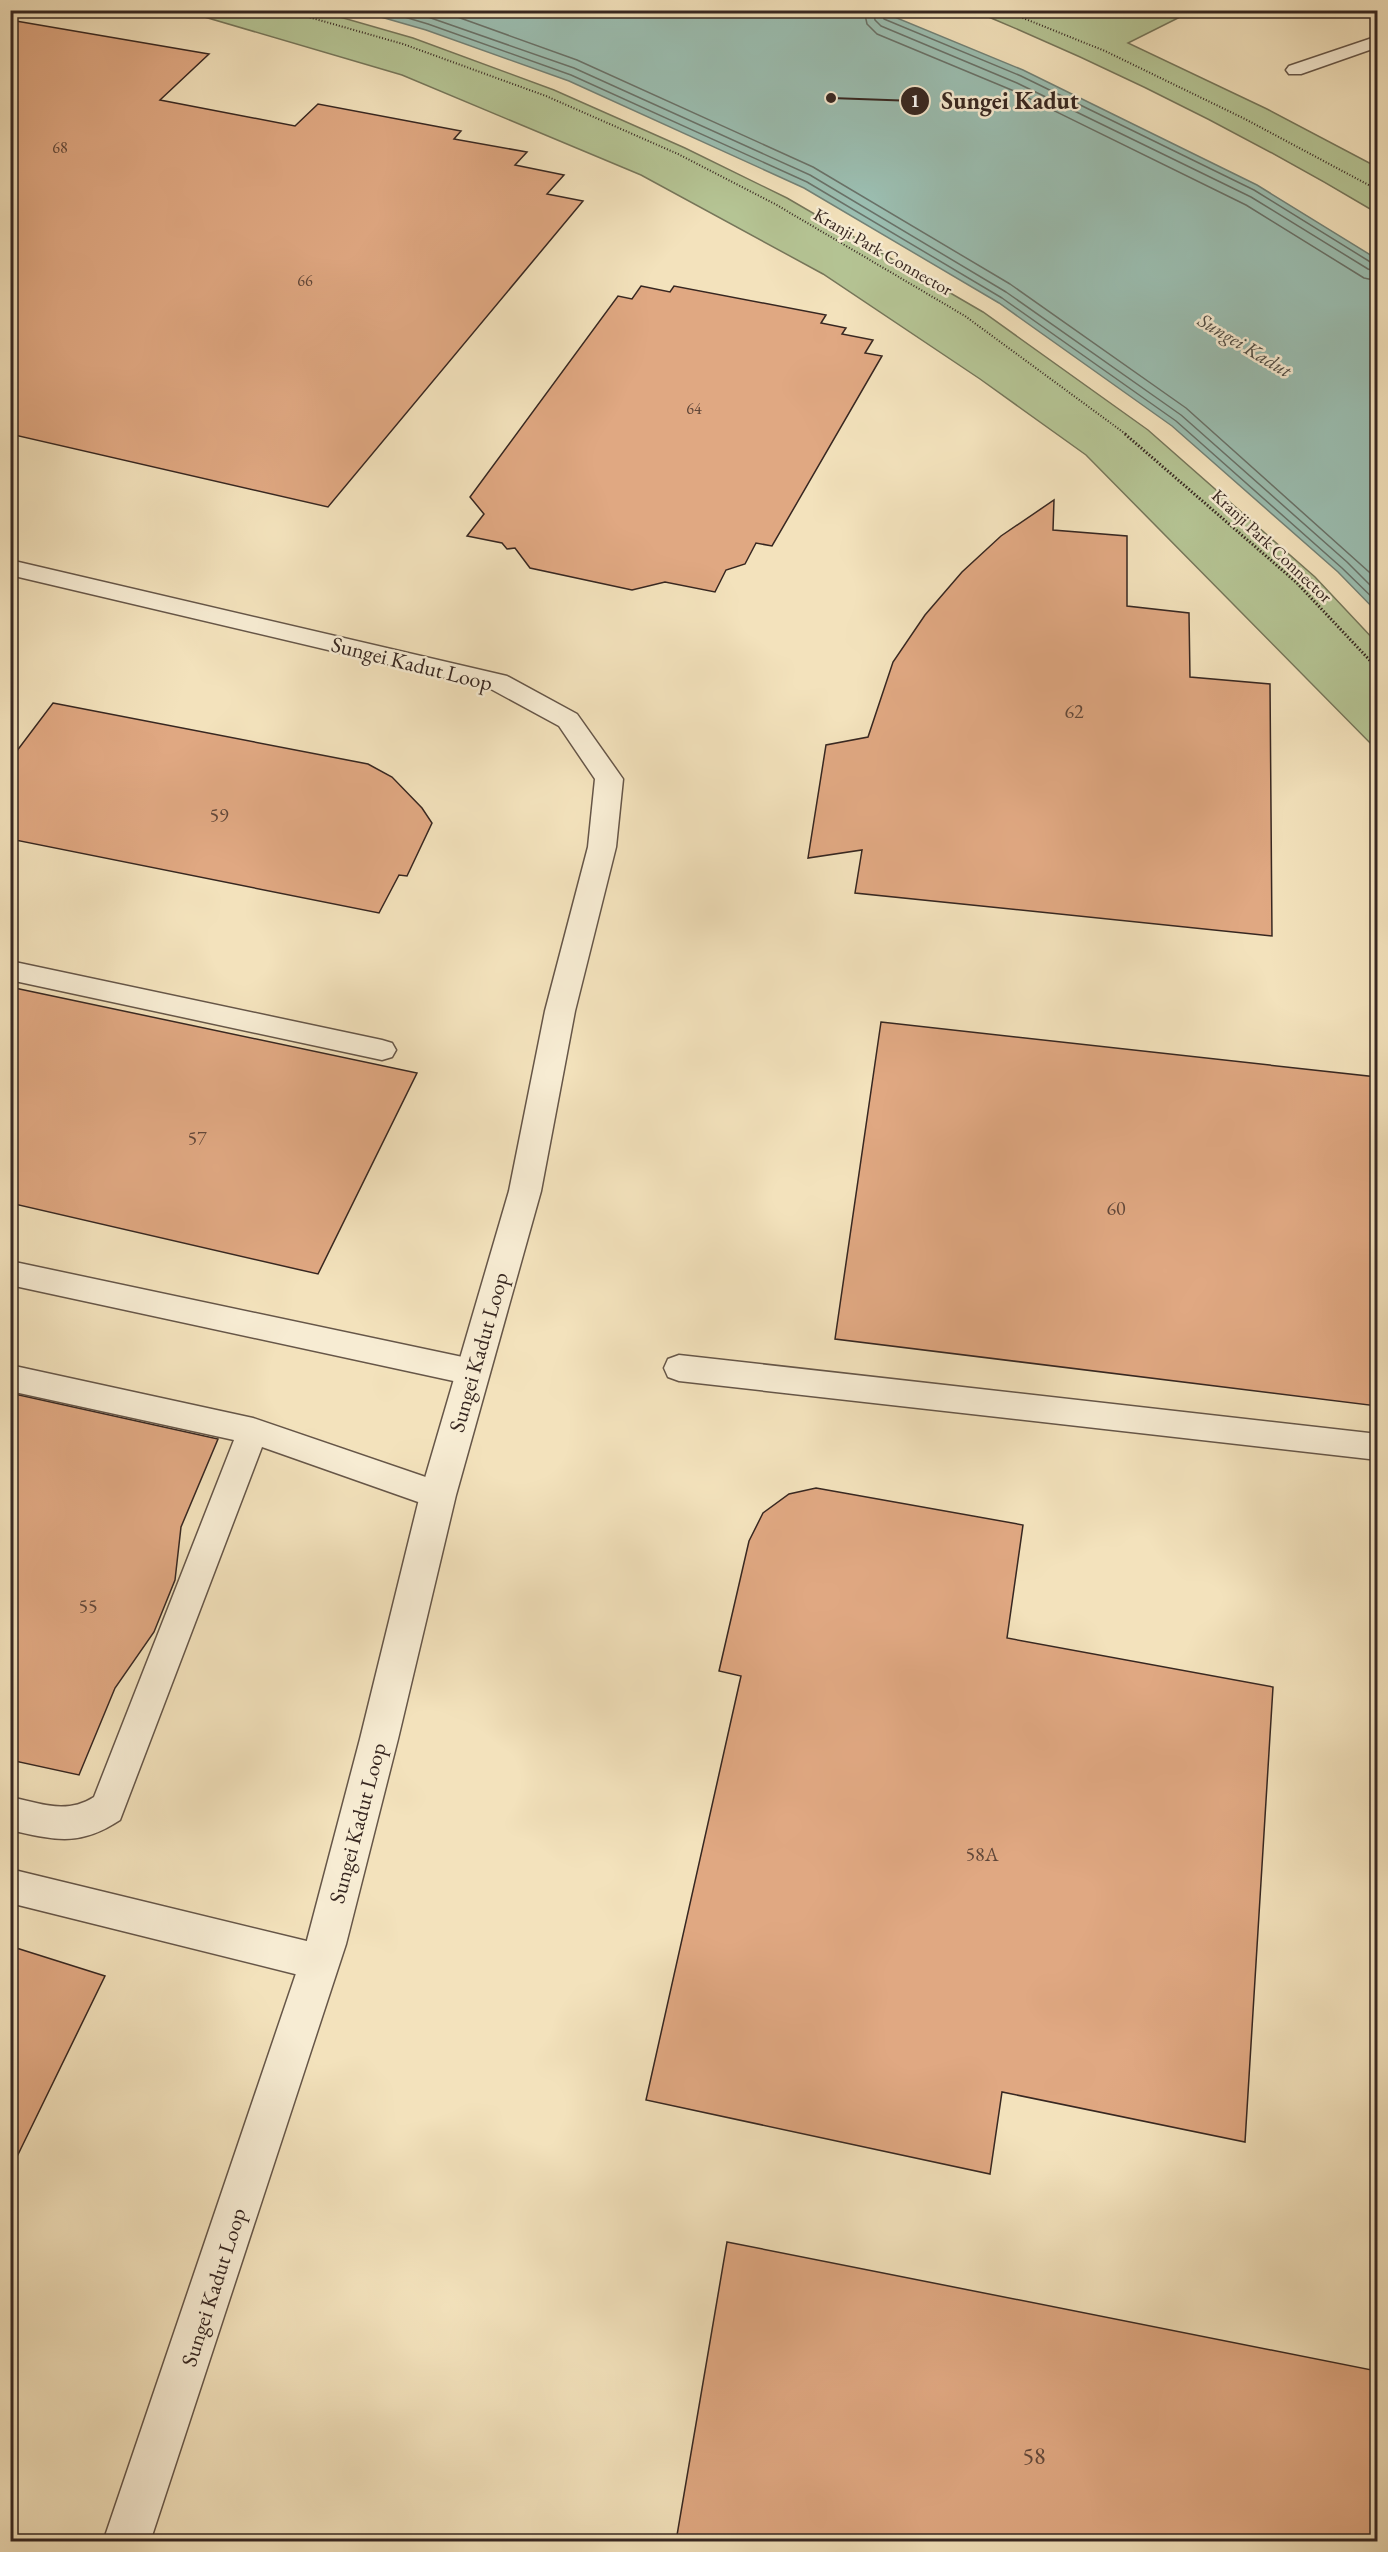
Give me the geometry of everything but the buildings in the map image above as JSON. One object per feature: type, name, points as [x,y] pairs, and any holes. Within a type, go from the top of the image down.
[{"type":"street","name":"Sungei Kadut Loop","points":[[10,567],[498,682],[568,720],[609,779],[602,847],[560,1011],[525,1191],[438,1495],[382,1728],[319,1962],[177,2395],[126,2541]]},
{"type":"lane","points":[[1295,70],[1377,41]]},
{"type":"lane","points":[[10,970],[382,1050]]},
{"type":"lane","points":[[10,1273],[472,1372]]},
{"type":"lane","points":[[679,1368],[1377,1447]]},
{"type":"lane","points":[[10,1378],[253,1431],[438,1495]]},
{"type":"lane","points":[[10,1813],[72,1826],[94,1819],[107,1808],[253,1431]]},
{"type":"lane","points":[[10,1886],[319,1962]]},
{"type":"path","name":"Kranji Park Connector","points":[[284,10],[403,44],[546,96],[678,154],[775,204],[965,316],[1127,435],[1296,582],[1377,669]]},
{"type":"path","points":[[1003,10],[1106,51],[1245,119],[1377,190]]},
{"type":"green space","points":[[184,11],[319,11],[413,38],[554,90],[685,148],[787,198],[983,312],[1148,430],[1315,577],[1377,643],[1377,750],[1086,455],[980,379],[823,274],[641,175],[402,75]]},
{"type":"green space","points":[[974,11],[1192,11],[1128,43],[1267,109],[1377,167],[1377,213],[1179,104]]},
{"type":"water","points":[[360,11],[880,11],[1023,70],[1257,185],[1377,259],[1377,612],[1338,572],[1172,426],[999,303],[804,188],[569,81],[426,30]]},
{"type":"place","name":"Sungei Kadut","points":[[831,98]]}]
